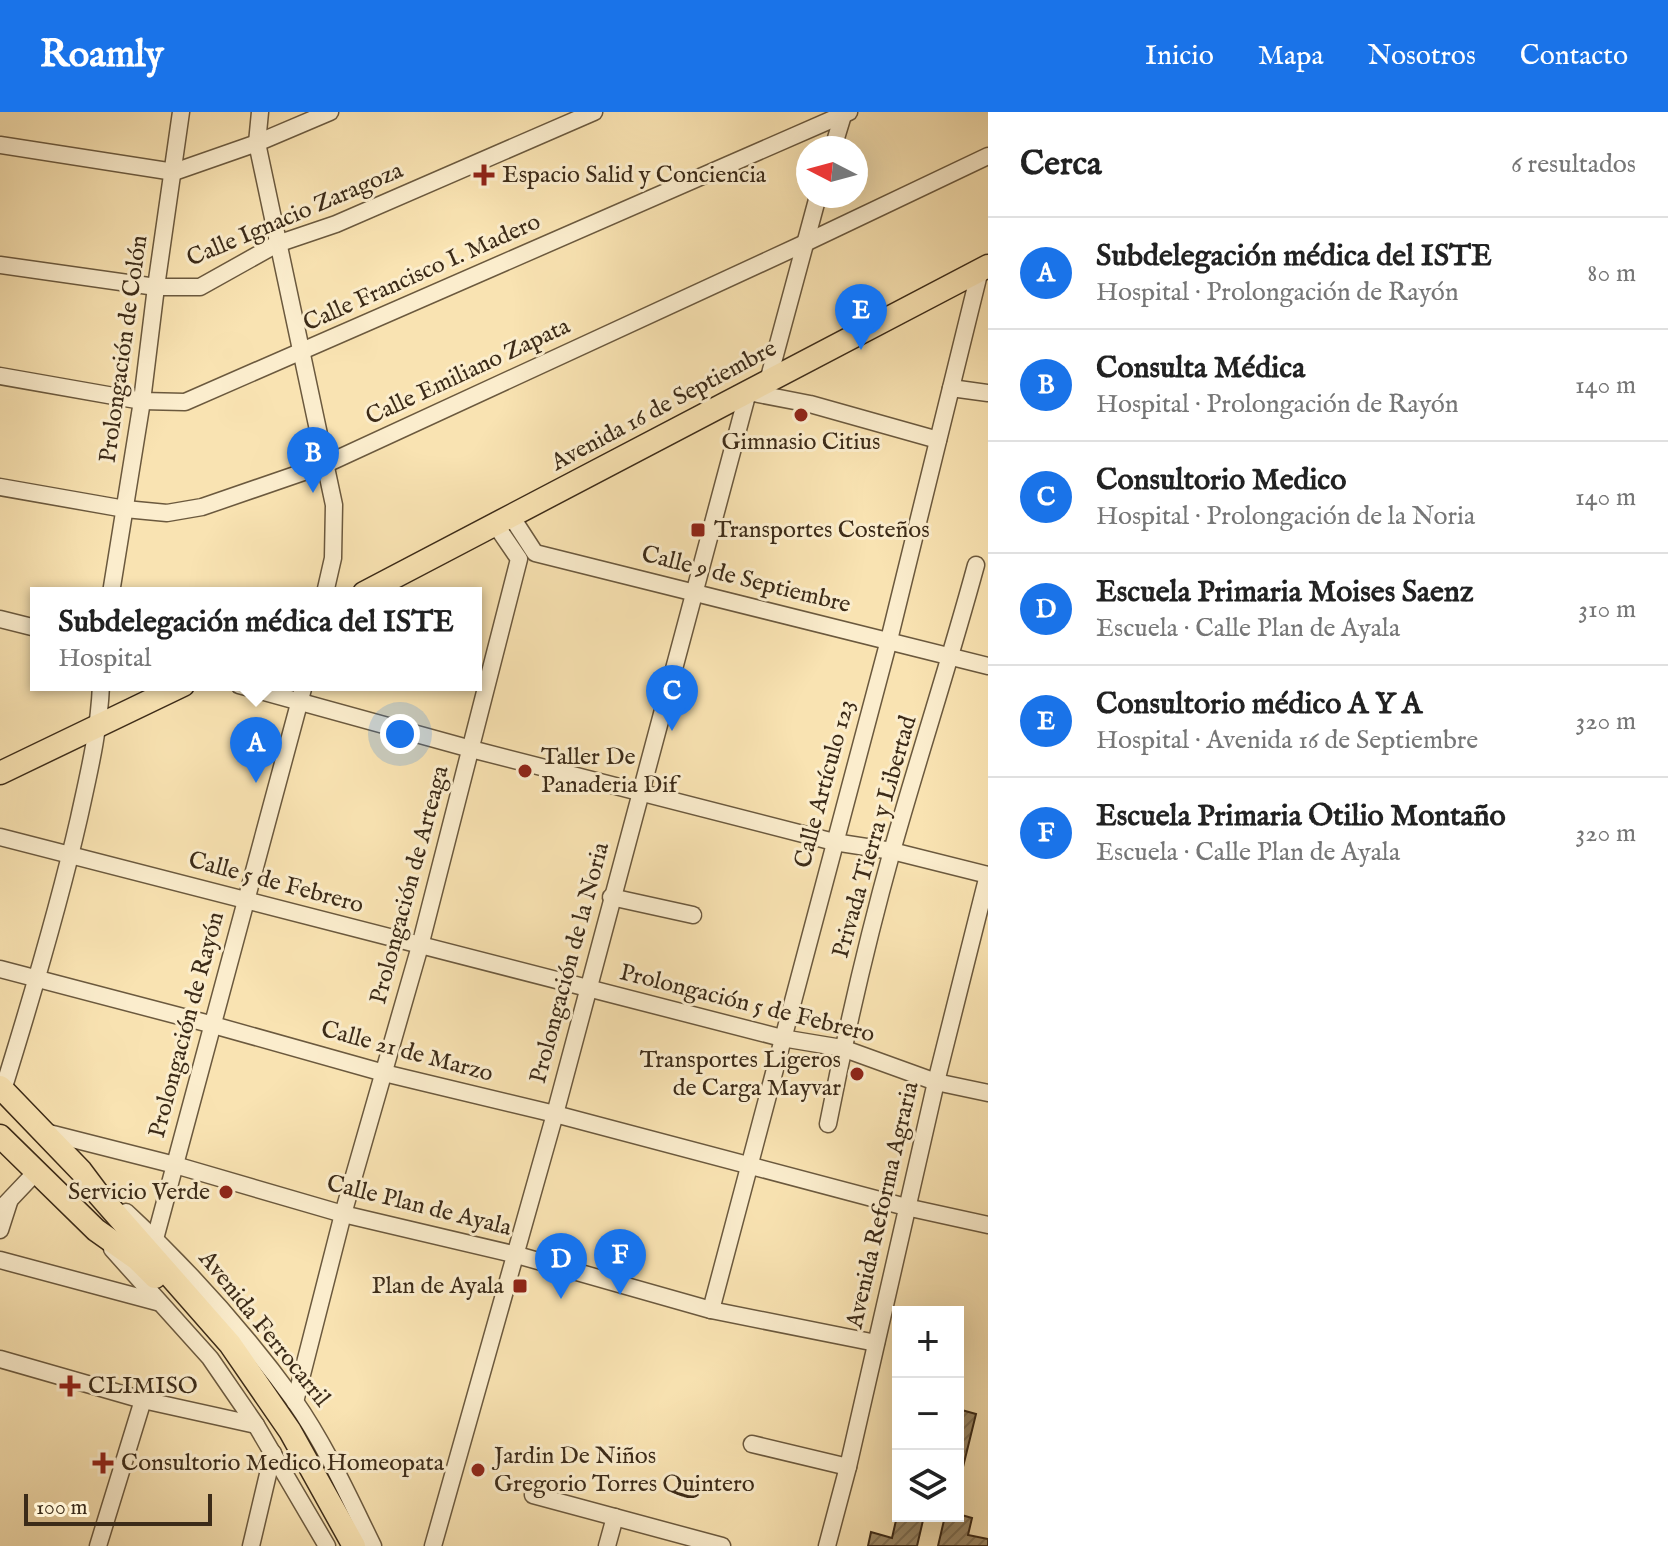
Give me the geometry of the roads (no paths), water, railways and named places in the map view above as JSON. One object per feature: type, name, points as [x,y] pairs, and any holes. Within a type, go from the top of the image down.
[{"type":"main road","name":"Avenida 16 de Septiembre","points":[[375,587],[984,268]]},
{"type":"main road","points":[[0,773],[171,691]]},
{"type":"main road","name":"Avenida Ferrocarril","points":[[2,1088],[81,1171],[224,1347]]},
{"type":"main road","name":"Avenida Ferrocarril","points":[[0,1136],[96,1230],[137,1259],[224,1347]]},
{"type":"main road","points":[[224,1347],[295,1463],[337,1546]]},
{"type":"main road","points":[[224,1347],[290,1431],[354,1546]]},
{"type":"street","name":"Prolongación de Colón","points":[[112,587],[142,401],[181,112]]},
{"type":"street","points":[[260,112],[257,143],[334,505],[333,558],[326,587]]},
{"type":"street","points":[[0,145],[174,172],[257,143],[330,112]]},
{"type":"street","name":"Calle Ignacio Zaragoza","points":[[0,265],[156,287],[200,287],[277,244],[336,224],[594,112]]},
{"type":"street","points":[[837,136],[846,113]]},
{"type":"street","name":"Calle Francisco I. Madero","points":[[0,376],[142,401],[185,402],[846,113]]},
{"type":"street","name":"Calle Emiliano Zapata","points":[[0,487],[125,509],[167,513],[202,507],[324,465],[988,156]]},
{"type":"street","name":"Prolongación de la Noria","points":[[433,1546],[517,1255],[693,591],[814,208]]},
{"type":"street","name":"Calle Artículo 123","points":[[711,1310],[889,640],[951,388],[981,294],[984,268]]},
{"type":"street","points":[[758,386],[938,440]]},
{"type":"street","points":[[951,388],[988,393]]},
{"type":"street","name":"Calle 9 de Septiembre","points":[[503,520],[535,553],[988,666]]},
{"type":"street","name":"Prolongación de Arteaga","points":[[295,1402],[343,1214],[420,946],[519,559],[503,520]]},
{"type":"street","name":"Privada Tierra y Libertad","points":[[828,1124],[842,1048],[892,851],[952,656],[976,565]]},
{"type":"street","points":[[0,619],[30,626]]},
{"type":"street","points":[[2,1088],[37,980],[71,854],[100,726],[101,691]]},
{"type":"street","points":[[302,693],[471,749],[834,842],[892,851],[988,875]]},
{"type":"street","name":"Prolongación de Rayón","points":[[155,1239],[302,693]]},
{"type":"street","name":"Calle 5 de Febrero","points":[[0,837],[587,988]]},
{"type":"street","name":"Avenida Reforma Agraria","points":[[827,1546],[988,875]]},
{"type":"street","points":[[611,897],[693,915]]},
{"type":"street","name":"Calle 21 de Marzo","points":[[0,969],[384,1073],[555,1114],[906,1207],[988,1225]]},
{"type":"street","name":"Prolongación 5 de Febrero","points":[[587,988],[782,1038],[842,1048],[936,1082],[988,1093]]},
{"type":"street","name":"Calle Plan de Ayala","points":[[45,1132],[175,1165],[343,1214],[517,1255],[711,1310],[876,1343]]},
{"type":"street","name":"Avenida Ferrocarril","points":[[81,1171],[155,1239],[230,1321],[295,1402],[344,1486],[373,1546]]},
{"type":"street","points":[[0,1230],[5,1206],[36,1172]]},
{"type":"street","name":"Avenida Ferrocarril","points":[[96,1230],[210,1358],[256,1425],[327,1546]]},
{"type":"street","points":[[0,1260],[158,1302]]},
{"type":"street","points":[[0,1359],[143,1400],[256,1425]]},
{"type":"street","points":[[98,1546],[143,1400]]},
{"type":"street","points":[[752,1444],[848,1467]]},
{"type":"street","points":[[251,1546],[273,1453]]},
{"type":"street","points":[[533,1495],[722,1546]]},
{"type":"street","points":[[607,1546],[615,1517]]},
{"type":"place","name":"Espacio Salid y Conciencia","points":[[484,175]]},
{"type":"place","name":"Consultorio médico A Y A","points":[[861,350]]},
{"type":"place","name":"Gimnasio Citius","points":[[801,415]]},
{"type":"place","name":"Consulta Médica","points":[[313,493]]},
{"type":"place","name":"Transportes Costeños","points":[[698,530]]},
{"type":"place","name":"Consultorio Medico","points":[[672,731]]},
{"type":"place","name":"Taller De Panaderia Dif","points":[[525,771]]},
{"type":"place","name":"Subdelegación médica del ISTE","points":[[256,783]]},
{"type":"place","name":"Transportes Ligeros de Carga Mayvar","points":[[857,1074]]},
{"type":"place","name":"Servicio Verde","points":[[226,1192]]},
{"type":"place","name":"Plan de Ayala","points":[[520,1286]]},
{"type":"place","name":"Escuela Primaria Otilio Montaño","points":[[620,1295]]},
{"type":"place","name":"Escuela Primaria Moises Saenz","points":[[561,1299]]},
{"type":"place","name":"CLIMISO","points":[[70,1386]]},
{"type":"place","name":"Consultorio Medico Homeopata","points":[[103,1463]]},
{"type":"place","name":"Jardin De Niños Gregorio Torres Quintero","points":[[478,1470]]}]
